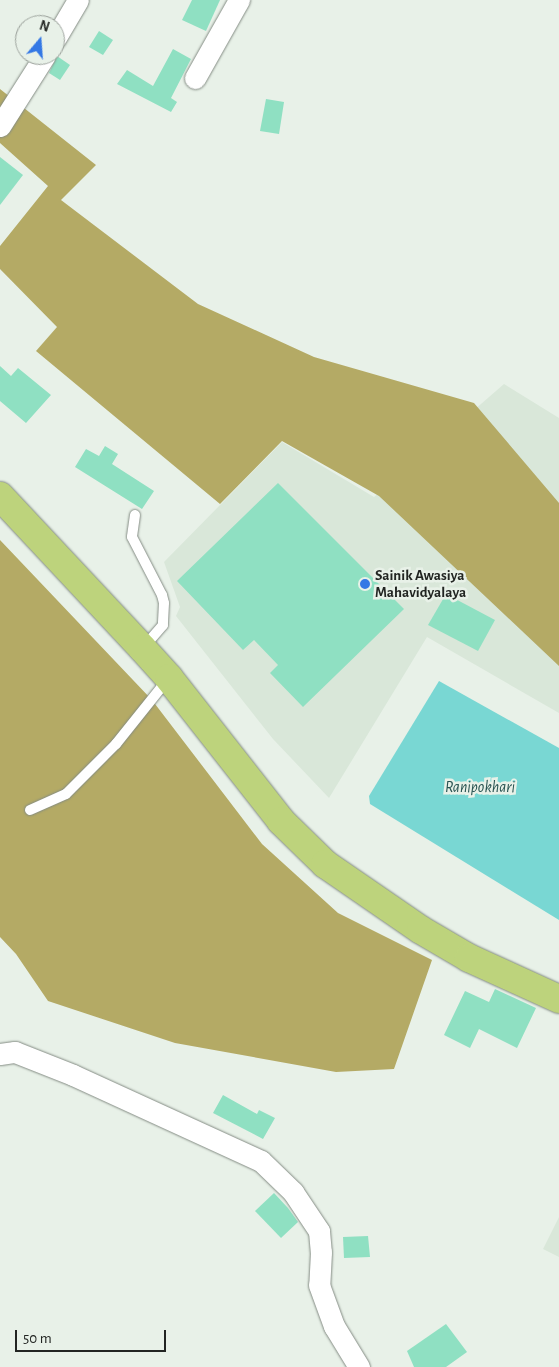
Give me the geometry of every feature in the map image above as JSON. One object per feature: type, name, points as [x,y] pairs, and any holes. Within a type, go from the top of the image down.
[{"type":"main road","points":[[0,496],[169,678],[280,821],[325,864],[421,930],[468,958],[559,1000]]},
{"type":"street","points":[[65,22],[78,0]]},
{"type":"street","points":[[195,78],[239,0]]},
{"type":"street","points":[[0,126],[39,65]]},
{"type":"street","points":[[0,1054],[15,1052],[73,1075],[261,1161],[294,1192],[318,1231],[321,1252],[319,1285],[334,1326],[359,1367]]},
{"type":"lane","points":[[135,516],[132,537],[162,595],[164,603],[162,625],[143,649]]},
{"type":"lane","points":[[30,810],[66,794],[116,744],[169,678]]},
{"type":"shaded area","points":[[0,89],[96,165],[61,200],[198,304],[314,357],[474,403],[559,503],[559,666],[379,496],[282,441],[220,504],[36,351],[57,327],[0,269],[0,246],[48,186],[0,143]]},
{"type":"shaded area","name":"Sainik Awasiya Mahavidyalaya","points":[[504,384],[559,418],[559,713],[427,637],[329,798],[273,739],[176,616],[180,607],[164,562],[282,442],[374,497]]},
{"type":"shaded area","points":[[0,540],[152,700],[262,844],[338,913],[432,960],[394,1069],[336,1072],[175,1043],[48,1001],[16,954],[0,937]]},
{"type":"shaded area","points":[[559,1217],[559,1257],[543,1249]]},
{"type":"water","name":"Ranipokhari","points":[[439,681],[559,748],[559,920],[370,804],[369,796]]},
{"type":"building","points":[[192,0],[220,0],[206,31],[182,20]]},
{"type":"building","points":[[99,31],[113,40],[103,55],[89,47]]},
{"type":"building","points":[[173,49],[191,59],[171,98],[177,102],[171,112],[117,84],[127,70],[153,86]]},
{"type":"building","points":[[65,62],[70,65],[60,80],[49,73],[53,65],[65,65]]},
{"type":"building","points":[[266,99],[284,102],[279,134],[260,131]]},
{"type":"building","points":[[0,157],[23,175],[0,205]]},
{"type":"building","points":[[0,366],[11,376],[18,368],[51,395],[26,423],[0,401]]},
{"type":"building","points":[[105,446],[118,454],[112,464],[154,491],[142,509],[75,467],[86,449],[99,456]]},
{"type":"building","points":[[278,483],[404,609],[303,707],[270,673],[278,665],[254,640],[243,650],[177,581]]},
{"type":"building","points":[[446,594],[495,620],[478,651],[428,625]]},
{"type":"building","points":[[495,989],[536,1008],[517,1048],[479,1029],[470,1048],[444,1035],[465,991],[489,1002]]},
{"type":"building","points":[[223,1095],[257,1114],[259,1110],[275,1118],[263,1139],[213,1113]]},
{"type":"building","points":[[274,1193],[298,1222],[281,1238],[255,1211]]},
{"type":"building","points":[[368,1236],[370,1257],[344,1258],[343,1237]]},
{"type":"building","points":[[446,1324],[467,1352],[446,1367],[414,1367],[407,1351]]},
{"type":"place","name":"Sainik Awasiya Mahavidyalaya","points":[[365,584]]}]
